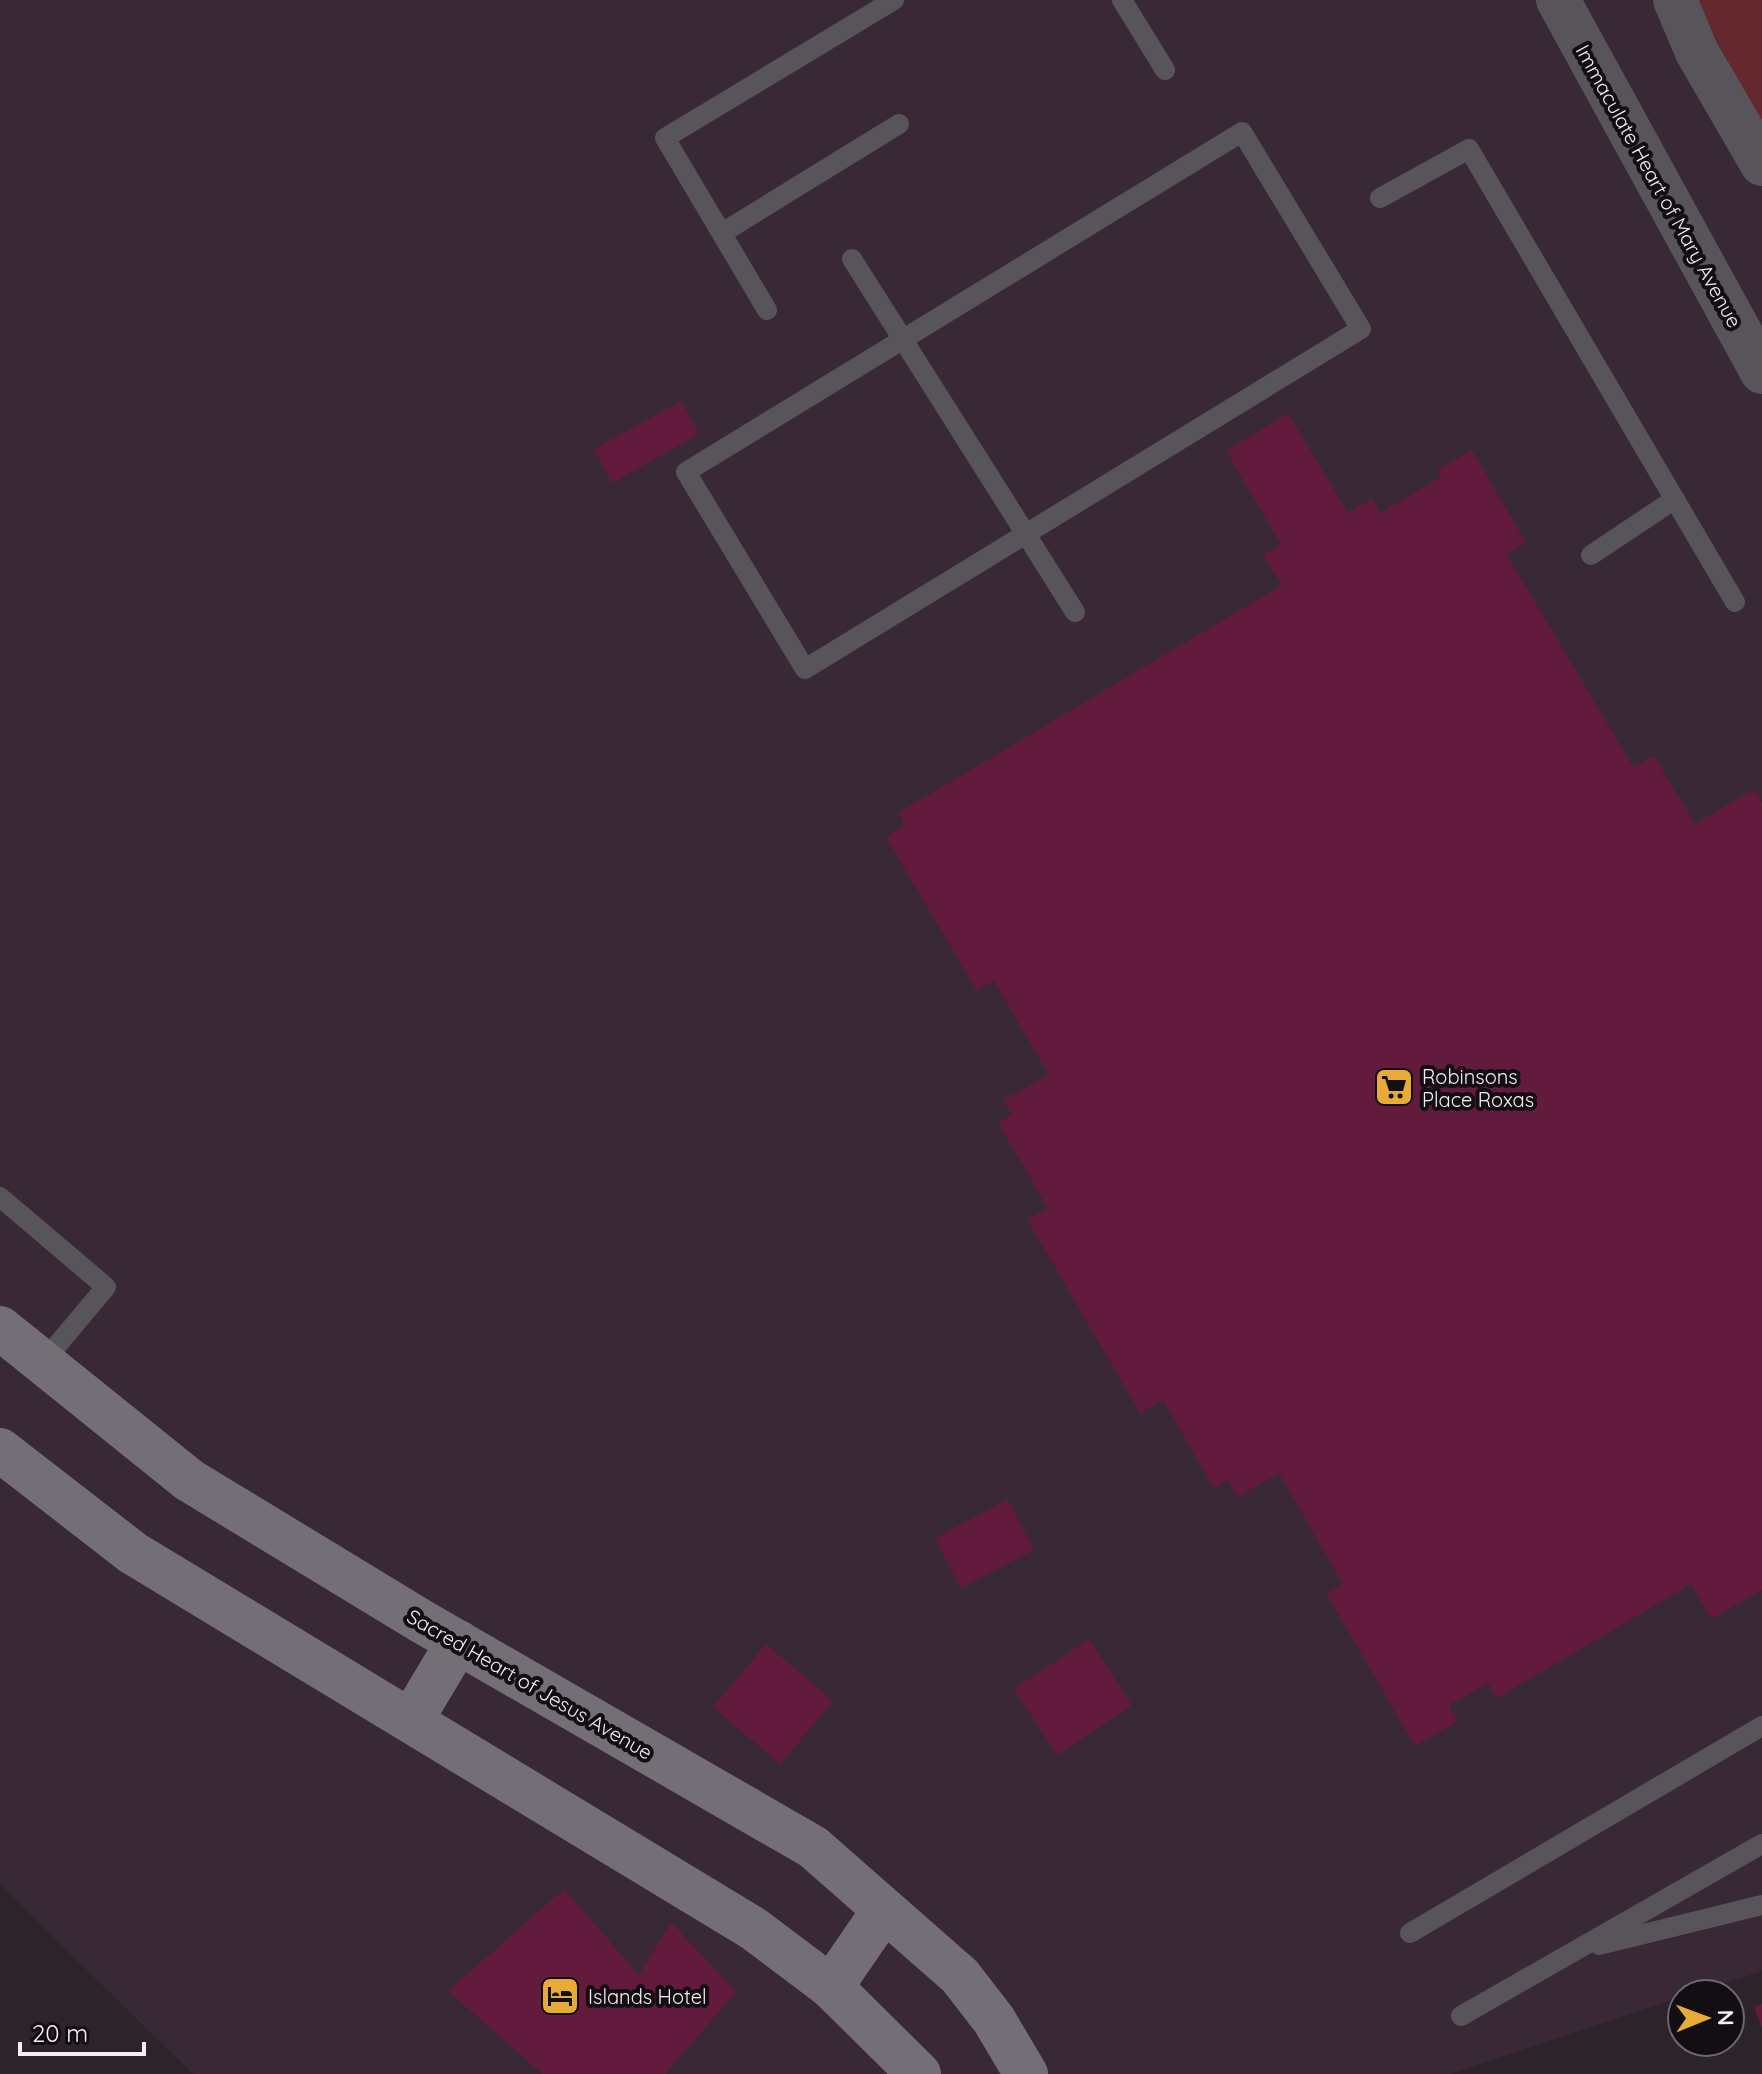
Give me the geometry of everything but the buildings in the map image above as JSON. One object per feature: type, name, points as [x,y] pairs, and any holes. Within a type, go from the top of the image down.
[{"type":"main road","name":"Sacred Heart of Jesus Avenue","points":[[0,1328],[189,1480],[458,1642],[813,1847],[960,1976],[994,2020],[1026,2074]]},
{"type":"main road","points":[[0,1450],[133,1553],[412,1719],[754,1929],[831,1987],[919,2074]]},
{"type":"main road","points":[[412,1719],[458,1642]]},
{"type":"main road","points":[[831,1987],[884,1910]]},
{"type":"street","name":"Immaculate Heart of Mary Avenue","points":[[1558,0],[1762,372]]},
{"type":"street","points":[[1675,0],[1697,52],[1762,164]]},
{"type":"lane","points":[[1122,0],[1165,70]]},
{"type":"lane","points":[[767,310],[665,138],[886,3]]},
{"type":"lane","points":[[722,233],[899,124]]},
{"type":"lane","points":[[1242,132],[1361,329],[805,669],[686,472],[903,340],[1242,132]]},
{"type":"lane","points":[[1380,198],[1469,149],[1735,602]]},
{"type":"lane","points":[[852,259],[1075,612]]},
{"type":"lane","points":[[1591,555],[1675,499]]},
{"type":"lane","points":[[0,1197],[106,1287],[43,1362]]},
{"type":"lane","points":[[1410,1933],[1762,1726]]},
{"type":"lane","points":[[1461,2016],[1762,1844]]},
{"type":"lane","points":[[1574,1952],[1762,1905]]},
{"type":"shaded area","points":[[0,0],[1762,0],[1762,1971],[1741,1978],[1666,1978],[1666,2002],[1451,2074],[193,2074],[0,1885]]},
{"type":"shaded area","points":[[1698,0],[1762,0],[1762,129],[1705,16]]},
{"type":"place","name":"Robinsons Place Roxas","points":[[1394,1087]]},
{"type":"place","name":"Islands Hotel","points":[[560,1996]]}]
